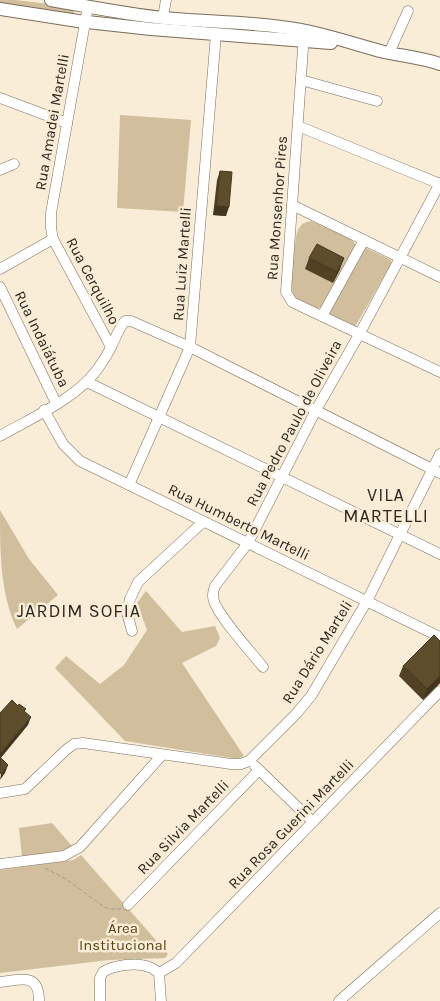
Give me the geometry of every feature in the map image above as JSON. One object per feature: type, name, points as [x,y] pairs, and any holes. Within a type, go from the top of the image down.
[{"type":"main road","points":[[51,0],[163,18],[281,27],[304,36],[336,44],[351,44],[440,64]]},
{"type":"main road","points":[[0,9],[151,29],[216,34],[304,36]]},
{"type":"street","points":[[163,18],[166,0]]},
{"type":"street","name":"Rua Amadei Martelli","points":[[51,228],[51,213],[88,6]]},
{"type":"street","points":[[389,53],[408,12]]},
{"type":"street","name":"Rua Luiz Martelli","points":[[129,485],[190,347],[216,34]]},
{"type":"street","name":"Rua Monsenhor Pires","points":[[304,36],[286,292],[292,302],[440,372]]},
{"type":"street","points":[[301,80],[377,101]]},
{"type":"street","points":[[0,98],[67,123]]},
{"type":"street","points":[[298,126],[440,184]]},
{"type":"street","points":[[0,170],[14,164]]},
{"type":"street","name":"Rua Pedro Paulo de Oliveira","points":[[263,667],[214,602],[213,593],[215,586],[248,543],[316,410],[360,333],[440,184]]},
{"type":"street","points":[[292,205],[440,277]]},
{"type":"street","name":"Rua Cerquilho","points":[[51,228],[54,239],[111,347]]},
{"type":"street","points":[[0,269],[54,239]]},
{"type":"street","points":[[322,316],[364,240]]},
{"type":"street","name":"Rua Indaiátuba","points":[[0,287],[56,403]]},
{"type":"street","points":[[97,320],[110,327],[131,321],[190,347],[436,471]]},
{"type":"street","points":[[0,436],[87,382],[97,370],[123,323]]},
{"type":"street","points":[[87,382],[440,554]]},
{"type":"street","name":"Rua Humberto Martelli","points":[[44,410],[63,444],[80,460],[440,637]]},
{"type":"street","name":"Rua Dário Marteli","points":[[249,761],[296,714],[311,696],[367,601],[400,534],[436,471],[440,454]]},
{"type":"street","points":[[132,631],[126,613],[138,582],[203,522]]},
{"type":"street","name":"Rua Rosa Guerini Martelli","points":[[160,974],[176,964],[440,691]]},
{"type":"street","points":[[0,793],[25,789],[66,749],[74,744],[83,743],[231,764],[241,764],[249,761],[313,822]]},
{"type":"street","points":[[0,864],[64,856],[73,852],[80,847],[162,755]]},
{"type":"street","name":"Rua Silvia Martelli","points":[[128,905],[259,770]]},
{"type":"street","points":[[339,1001],[440,913]]},
{"type":"street","points":[[100,1001],[101,975],[107,969],[135,965],[149,967],[160,974],[161,1001]]},
{"type":"street","points":[[0,982],[30,980],[37,987],[39,1001]]},
{"type":"path","points":[[43,867],[66,879],[109,909],[119,910],[128,905]]},
{"type":"green space","points":[[0,0],[75,7],[73,17],[0,6]]},
{"type":"green space","points":[[120,115],[191,120],[183,212],[117,208]]},
{"type":"green space","points":[[311,221],[350,238],[356,245],[322,307],[315,309],[297,299],[292,289],[297,233],[301,225]]},
{"type":"green space","points":[[366,248],[391,260],[391,264],[355,327],[330,314],[330,310],[362,249]]},
{"type":"green space","points":[[94,298],[116,307],[112,314],[108,317],[102,313]]},
{"type":"green space","points":[[0,510],[29,559],[58,595],[17,629],[11,615],[4,587]]},
{"type":"green space","points":[[146,591],[182,632],[215,626],[220,638],[216,646],[182,663],[244,756],[238,759],[125,741],[55,668],[66,656],[100,684],[124,665],[147,630],[137,603]]},
{"type":"green space","points":[[52,823],[72,846],[62,851],[22,857],[19,828]]},
{"type":"green space","name":"Área Institucional","points":[[81,855],[168,954],[165,958],[109,960],[0,973],[0,870],[73,860]]},
{"type":"building","points":[[220,171],[232,172],[229,207],[216,206]]},
{"type":"building","points":[[317,244],[344,258],[337,272],[309,258]]},
{"type":"building","points":[[434,635],[440,641],[440,676],[427,689],[403,666]]},
{"type":"building","points":[[12,700],[18,706],[19,704],[26,709],[24,711],[31,717],[0,754],[0,713]]},
{"type":"building","points":[[0,757],[8,765],[1,774],[0,772]]},
{"type":"district","name":"VILA MARTELLI","points":[[386,505]]},
{"type":"district","name":"JARDIM SOFIA","points":[[79,611]]}]
